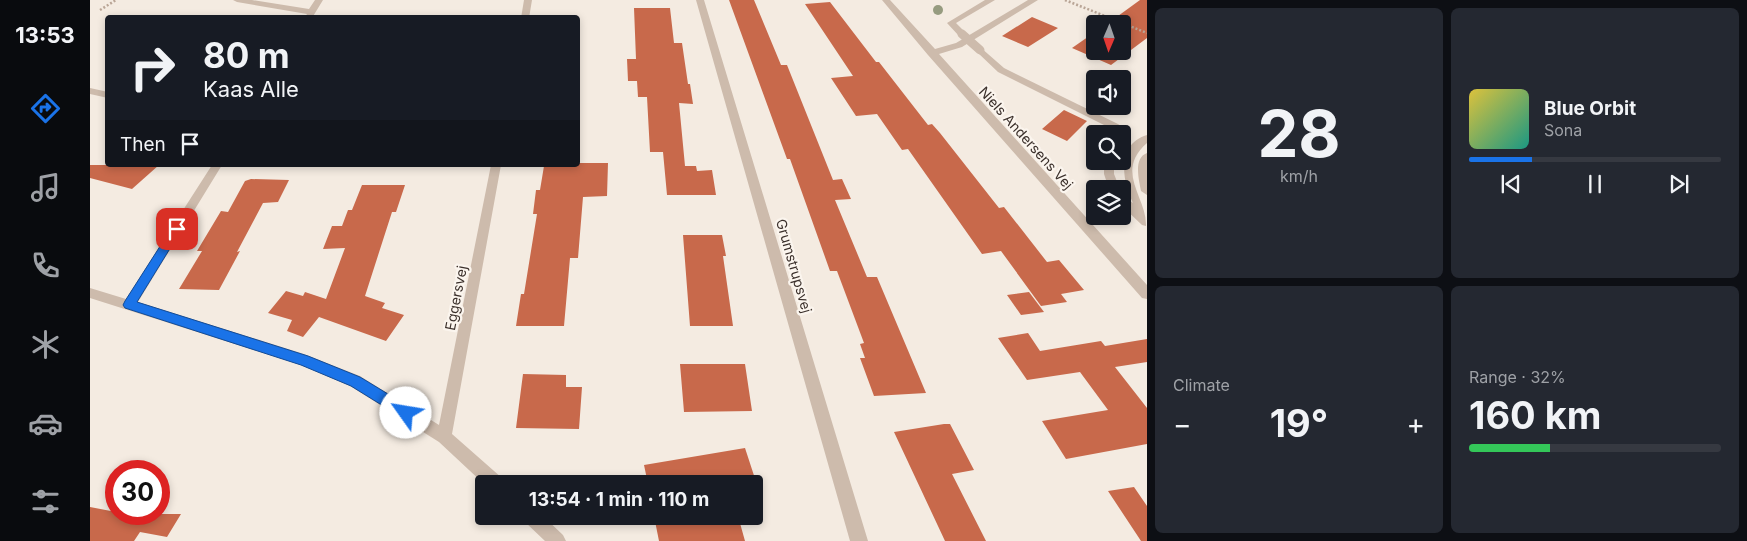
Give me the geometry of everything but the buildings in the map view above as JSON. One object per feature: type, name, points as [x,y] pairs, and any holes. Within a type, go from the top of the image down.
[{"type":"street","points":[[237,0],[310,15],[319,0]]},
{"type":"street","points":[[526,15],[528,0]]},
{"type":"street","name":"Grumstrupsvej","points":[[700,0],[859,541]]},
{"type":"street","name":"Niels Andersens Vej","points":[[886,0],[1147,294]]},
{"type":"street","points":[[991,0],[952,23],[1001,70],[1112,125]]},
{"type":"street","points":[[932,53],[959,45],[1034,0]]},
{"type":"street","points":[[90,91],[105,94]]},
{"type":"street","points":[[1147,138],[1133,150],[1128,170],[1134,193],[1147,217]]},
{"type":"street","points":[[1147,157],[1143,171],[1147,191]]},
{"type":"street","points":[[129,305],[216,167]]},
{"type":"street","name":"Eggersvej","points":[[444,436],[496,167]]},
{"type":"street","points":[[1131,208],[1147,223]]},
{"type":"street","points":[[90,293],[304,360],[355,381],[444,436],[486,475]]},
{"type":"street","points":[[540,525],[557,541]]},
{"type":"path","points":[[100,10],[116,0]]},
{"type":"path","points":[[1065,0],[1147,33]]},
{"type":"route","points":[[177,229],[129,305],[304,360],[355,381],[406,413]]}]
